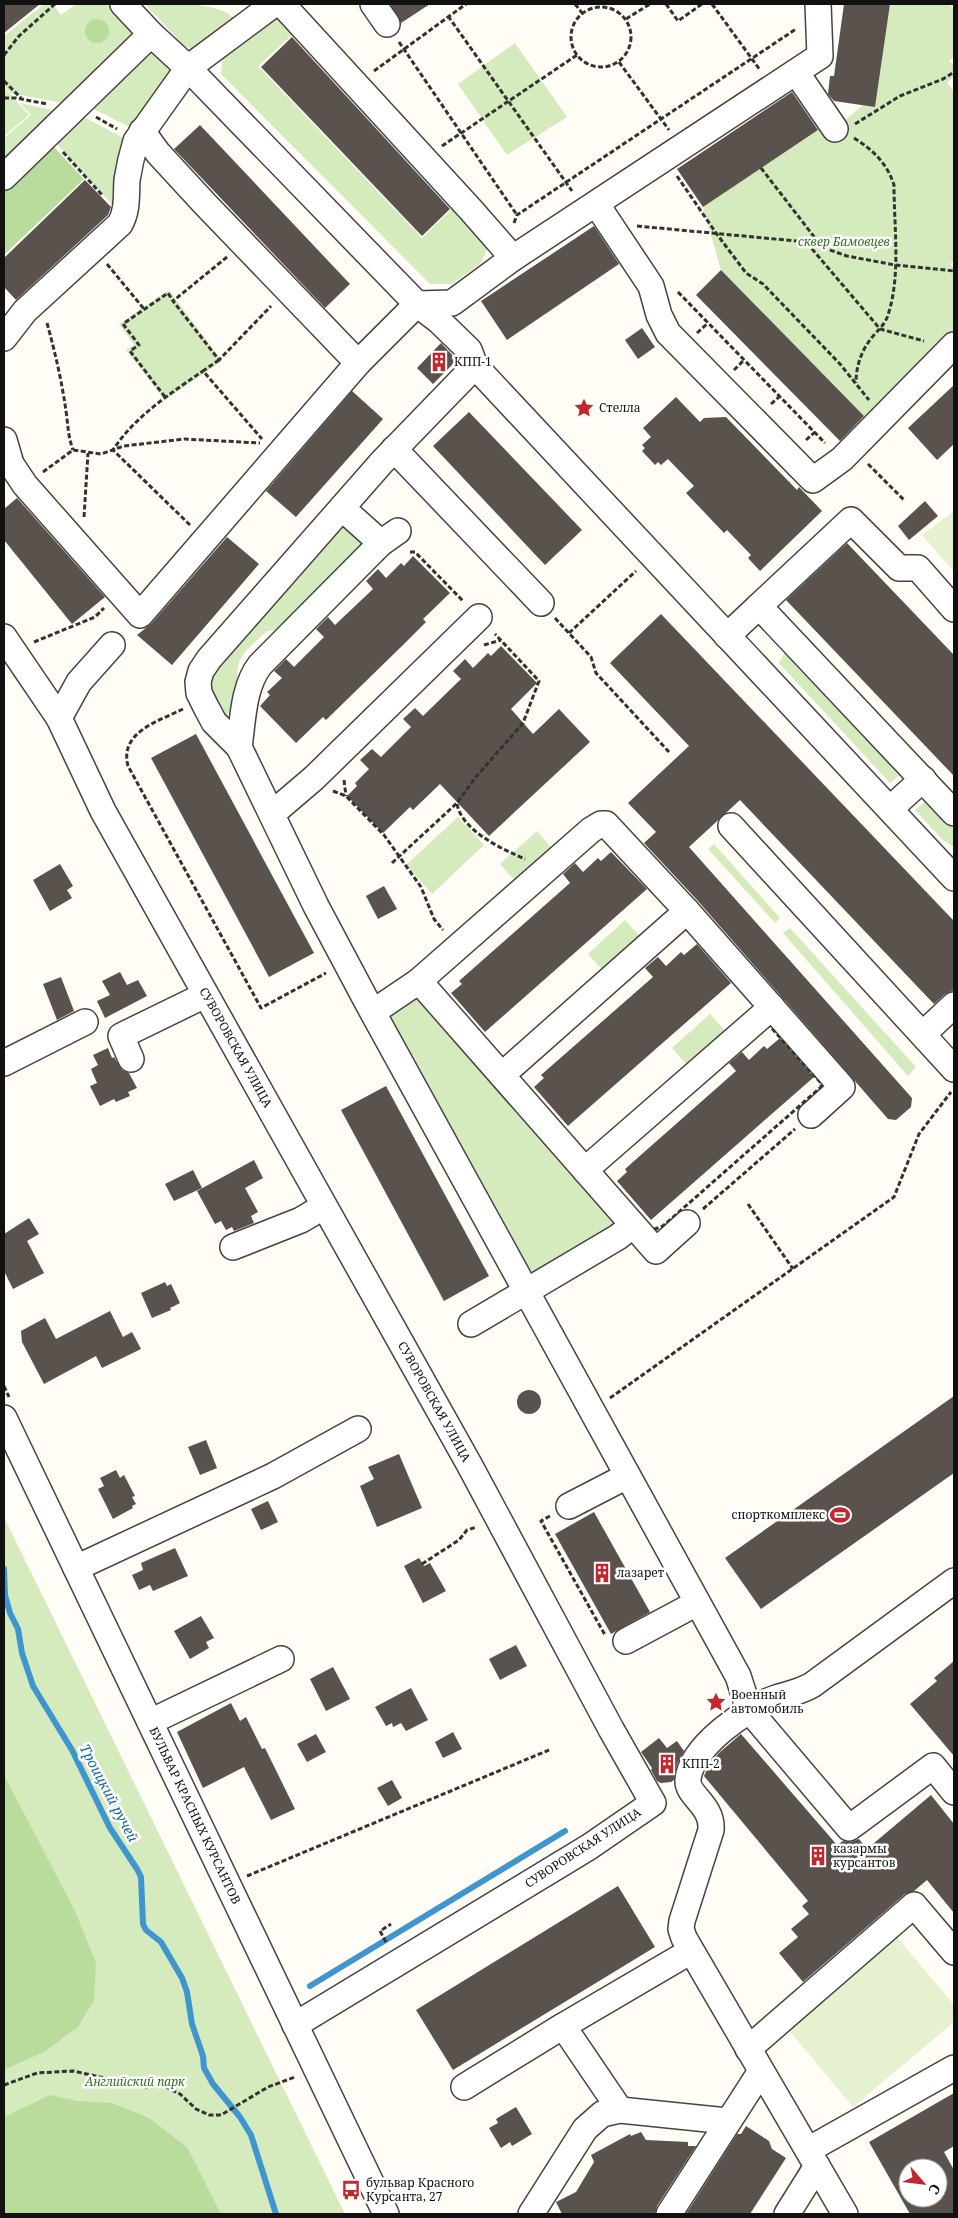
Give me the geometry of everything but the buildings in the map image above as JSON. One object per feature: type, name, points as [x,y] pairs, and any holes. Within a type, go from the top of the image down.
[{"type":"street","points":[[123,4],[151,34],[188,68],[417,304],[438,320],[469,350],[475,366],[954,876]]},
{"type":"street","points":[[4,338],[22,315],[120,224],[125,216],[127,180],[132,154],[142,132],[188,68],[274,4]]},
{"type":"street","points":[[282,4],[508,252]]},
{"type":"street","points":[[373,4],[387,24]]},
{"type":"street","points":[[4,440],[11,464],[25,485],[140,615],[358,363],[417,304],[452,303],[508,252],[597,213],[673,153],[820,56],[818,10]]},
{"type":"street","points":[[4,177],[151,34]]},
{"type":"street","points":[[796,72],[839,130]]},
{"type":"street","points":[[142,132],[158,153],[243,244],[358,363]]},
{"type":"street","points":[[597,213],[651,286],[659,314],[668,333],[814,480],[847,453],[952,347]]},
{"type":"street","points":[[475,366],[394,449],[209,659],[201,671],[198,682],[202,699],[214,722],[239,747],[273,813],[316,906],[591,1411],[738,1676],[749,1710],[850,1828],[932,1766],[954,1792]]},
{"type":"street","points":[[394,449],[541,603]]},
{"type":"street","points":[[239,747],[252,675],[389,537],[342,508]]},
{"type":"street","points":[[727,636],[851,520],[899,568],[918,568],[954,609]]},
{"type":"street","points":[[759,606],[954,813]]},
{"type":"street","points":[[273,813],[314,778],[479,618]]},
{"type":"street","name":"СУВОРОВСКАЯ УЛИЦА","points":[[8,643],[59,718],[103,811],[497,1516],[611,1729],[653,1803],[589,1847],[295,2025]]},
{"type":"street","points":[[59,718],[79,682],[112,645]]},
{"type":"street","points":[[890,809],[923,779]]},
{"type":"street","points":[[373,1012],[419,981],[591,830],[600,824],[606,824],[687,911],[842,1087],[811,1115]]},
{"type":"street","points":[[731,826],[954,1069]]},
{"type":"street","points":[[502,1075],[687,911]]},
{"type":"street","points":[[419,981],[502,1075],[594,1168],[633,1225],[656,1251],[687,1223]]},
{"type":"street","points":[[131,1058],[121,1036],[205,995]]},
{"type":"street","points":[[923,1034],[954,1005]]},
{"type":"street","points":[[594,1168],[772,1007]]},
{"type":"street","points":[[4,1063],[86,1022]]},
{"type":"street","points":[[233,1247],[301,1220],[323,1207]]},
{"type":"street","points":[[471,1324],[618,1238],[633,1225]]},
{"type":"street","name":"БУЛЬВАР КРАСНЫХ КУРСАНТОВ","points":[[4,1418],[386,2214]]},
{"type":"street","points":[[76,1568],[273,1476],[358,1429]]},
{"type":"street","points":[[569,1506],[627,1476]]},
{"type":"street","points":[[845,2214],[684,1938],[681,1929],[682,1921],[711,1830],[712,1820],[690,1788],[689,1774],[698,1756],[708,1743],[749,1710],[776,1698],[802,1691],[812,1685],[954,1580]]},
{"type":"street","points":[[626,1641],[697,1603]]},
{"type":"street","points":[[150,1722],[280,1659]]},
{"type":"street","points":[[748,2049],[914,1905],[954,1952]]},
{"type":"street","points":[[464,2087],[563,2026],[692,1951]]},
{"type":"street","points":[[563,2026],[620,2110]]},
{"type":"street","points":[[787,2214],[812,2158],[954,2068]]},
{"type":"street","points":[[669,2214],[761,2071]]},
{"type":"street","points":[[531,2214],[585,2129],[602,2114],[620,2110],[727,2122]]},
{"type":"path","points":[[4,55],[20,36],[55,4]]},
{"type":"path","points":[[356,85],[466,4]]},
{"type":"path","points":[[576,4],[583,14]]},
{"type":"path","points":[[626,19],[650,4]]},
{"type":"path","points":[[666,4],[678,21],[702,4]]},
{"type":"path","points":[[712,4],[772,86]]},
{"type":"path","points":[[601,7],[619,12],[626,19],[632,37],[630,47],[619,62],[601,68],[583,62],[576,55],[572,46],[572,28],[583,14],[601,7]]},
{"type":"path","points":[[508,252],[518,215],[751,58],[818,10]]},
{"type":"path","points":[[448,16],[566,182],[597,213],[716,233],[807,242],[847,256],[895,265],[954,271]]},
{"type":"path","points":[[387,24],[518,215]]},
{"type":"path","points":[[423,159],[576,55]]},
{"type":"path","points":[[619,62],[661,119],[673,153],[716,233],[746,272],[763,284],[856,384],[883,416]]},
{"type":"path","points":[[856,384],[861,354],[887,318],[891,306],[895,265],[894,185],[890,175],[873,151],[839,130],[900,96],[943,79],[954,72]]},
{"type":"path","points":[[4,81],[21,99]]},
{"type":"path","points":[[47,135],[82,173]]},
{"type":"path","points":[[762,168],[822,247]]},
{"type":"path","points":[[807,242],[880,329],[952,347]]},
{"type":"path","points":[[173,301],[243,244]]},
{"type":"path","points":[[94,248],[144,310]]},
{"type":"path","points":[[113,450],[120,439],[165,397],[218,360],[243,332],[288,291]]},
{"type":"path","points":[[677,291],[847,453],[905,501]]},
{"type":"path","points":[[165,397],[130,351],[139,345],[123,324],[168,294],[218,360]]},
{"type":"path","points":[[41,298],[55,350],[66,412],[67,435],[73,450]]},
{"type":"path","points":[[25,485],[73,450],[101,454],[124,446],[184,439],[266,443],[203,371]]},
{"type":"path","points":[[113,450],[204,539]]},
{"type":"path","points":[[82,550],[88,453]]},
{"type":"path","points":[[569,634],[652,555]]},
{"type":"path","points":[[8,643],[94,617],[120,592]]},
{"type":"path","points":[[541,603],[591,657],[596,673],[670,752]]},
{"type":"path","points":[[202,699],[135,734],[127,748],[126,758],[128,766],[199,896],[261,1008],[346,962]]},
{"type":"path","points":[[328,788],[346,796],[384,836],[421,887],[434,919],[458,947]]},
{"type":"path","points":[[392,863],[457,803],[462,815],[490,843],[528,860],[553,864]]},
{"type":"path","points":[[765,1024],[771,1026],[821,1083],[821,1087],[808,1099],[660,1228],[650,1230],[644,1226],[603,1179],[600,1171],[594,1168],[765,1024]]},
{"type":"path","points":[[591,1411],[894,1196],[919,1134],[954,1088]]},
{"type":"path","points":[[687,1223],[811,1115]]},
{"type":"path","points":[[748,1204],[793,1269]]},
{"type":"path","points":[[569,1506],[541,1521],[612,1648],[626,1641]]},
{"type":"path","points":[[422,1564],[458,1540],[467,1530],[497,1516]]},
{"type":"path","points":[[240,1878],[549,1750]]},
{"type":"path","points":[[384,1937],[380,1931],[391,1924]]},
{"type":"path","points":[[4,2085],[37,2073],[74,2071],[146,2087],[164,2086],[180,2094],[196,2109],[209,2116],[221,2115],[268,2087],[291,2079]]},
{"type":"green space","points":[[44,4],[53,4],[61,15],[76,4],[113,4],[143,35],[73,105],[10,93],[4,85],[4,36]]},
{"type":"green space","points":[[145,4],[182,4],[209,7],[221,10],[239,23],[193,50],[183,45]]},
{"type":"green space","name":"сквер Бамовцев","points":[[890,4],[949,4],[954,9],[954,57],[949,61],[954,65],[954,76],[947,83],[954,91],[954,261],[950,264],[954,268],[954,330],[866,418],[721,270],[703,207],[820,129],[828,135],[863,105],[875,107]]},
{"type":"green space","points":[[92,19],[102,19],[109,26],[109,36],[102,43],[92,43],[85,36],[85,26]]},
{"type":"green space","points":[[273,19],[280,19],[294,29],[291,32],[292,35],[258,66],[422,238],[455,206],[487,244],[485,255],[480,264],[452,284],[430,284],[221,74],[222,62],[227,50]]},
{"type":"green space","points":[[515,43],[567,117],[507,155],[458,84]]},
{"type":"green space","points":[[151,49],[177,76],[137,131],[90,107]]},
{"type":"green space","points":[[4,87],[29,115],[4,136]]},
{"type":"green space","points":[[20,103],[66,113],[4,173],[4,138],[31,115]]},
{"type":"green space","points":[[80,115],[131,142],[120,213],[54,141]]},
{"type":"green space","points":[[53,146],[84,179],[4,255],[4,184]]},
{"type":"green space","points":[[169,290],[222,361],[165,400],[126,350],[134,345],[119,324]]},
{"type":"green space","points":[[954,511],[954,572],[922,535]]},
{"type":"green space","points":[[345,520],[360,534],[363,545],[288,629],[267,631],[242,656],[237,670],[241,689],[231,712],[224,716],[209,686],[213,672]]},
{"type":"green space","points":[[787,649],[902,773],[890,783],[779,663]]},
{"type":"green space","points":[[927,800],[954,829],[954,847],[944,841],[915,810]]},
{"type":"green space","points":[[458,817],[484,845],[432,894],[406,865]]},
{"type":"green space","points":[[537,831],[553,849],[516,882],[500,864]]},
{"type":"green space","points":[[714,844],[780,918],[775,923],[708,849]]},
{"type":"green space","points":[[625,920],[641,938],[604,972],[588,954]]},
{"type":"green space","points":[[790,928],[916,1067],[908,1076],[783,933]]},
{"type":"green space","points":[[414,994],[618,1223],[539,1274],[533,1272],[391,1017],[390,1014]]},
{"type":"green space","points":[[710,1014],[726,1032],[688,1066],[672,1048]]},
{"type":"green space","name":"Английский парк","points":[[4,1517],[345,2214],[4,2214]]},
{"type":"green space","points":[[4,1775],[75,1911],[96,1963],[94,2000],[78,2027],[44,2052],[4,2070]]},
{"type":"green space","points":[[896,1936],[954,2005],[954,2022],[853,2107],[787,2028]]},
{"type":"green space","points":[[50,2095],[77,2101],[112,2103],[149,2118],[187,2147],[221,2214],[4,2214],[4,2117]]},
{"type":"waterway","name":"Троицкий ручей","points":[[4,1569],[5,1595],[10,1613],[18,1629],[22,1653],[33,1686],[72,1750],[110,1828],[141,1877],[143,1924],[146,1930],[161,1942],[182,1978],[187,1992],[192,2024],[203,2056],[204,2068],[213,2084],[240,2117],[251,2135],[276,2214]]},
{"type":"waterway","points":[[310,1986],[565,1831]]},
{"type":"place","name":"КПП-1","points":[[439,362]]},
{"type":"place","name":"Стелла","points":[[584,408]]},
{"type":"place","name":"спорткомплекс","points":[[840,1515]]},
{"type":"place","name":"лазарет","points":[[602,1573]]},
{"type":"place","name":"Военный автомобиль","points":[[716,1702]]},
{"type":"place","name":"КПП-2","points":[[667,1764]]},
{"type":"place","name":"казармы курсантов","points":[[818,1856]]},
{"type":"place","name":"бульвар Красного Курсанта, 27","points":[[351,2190]]}]
